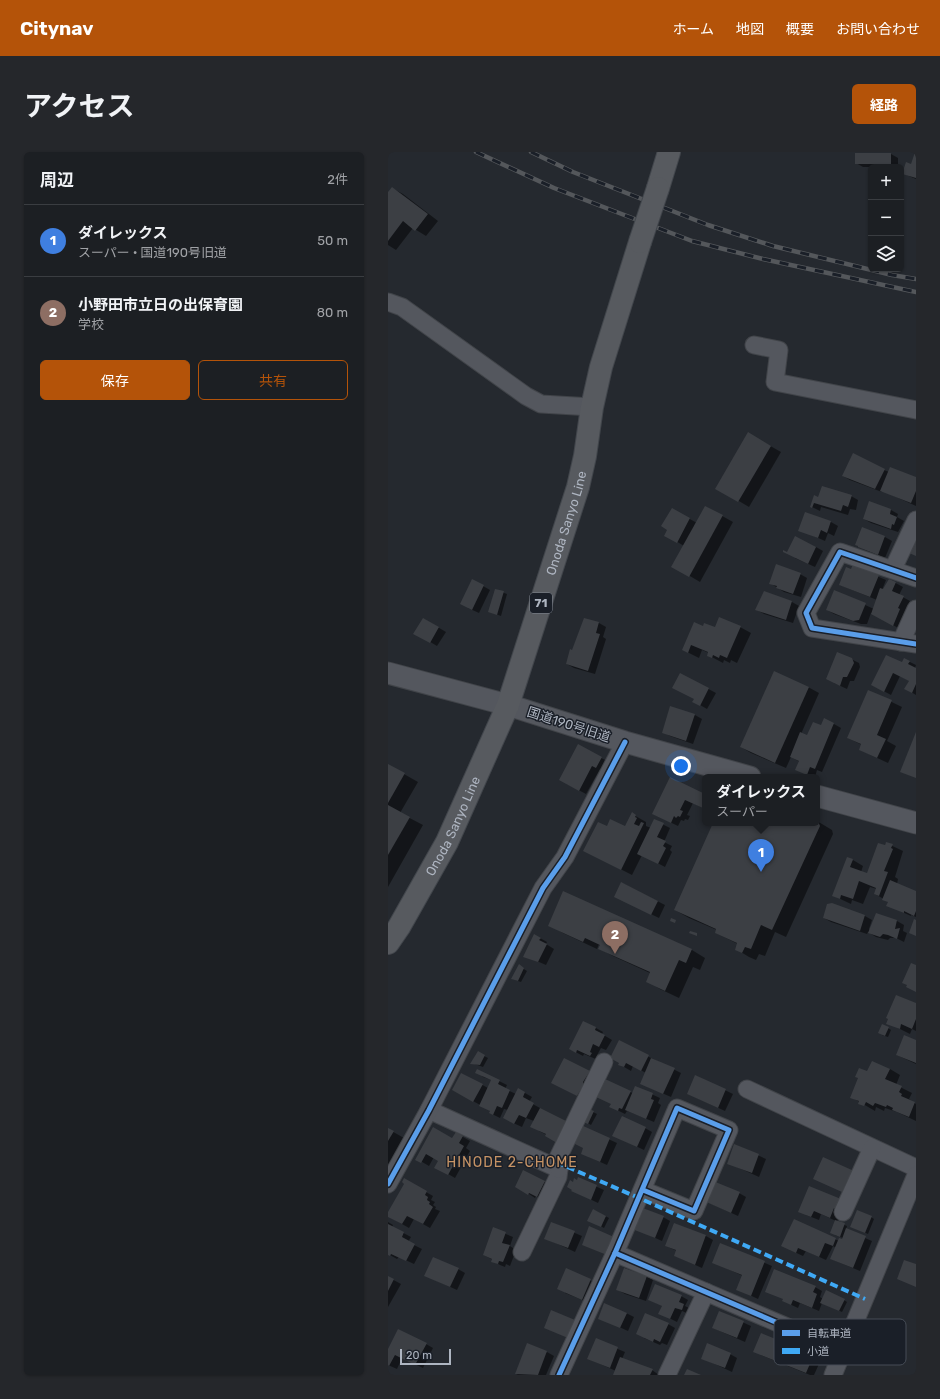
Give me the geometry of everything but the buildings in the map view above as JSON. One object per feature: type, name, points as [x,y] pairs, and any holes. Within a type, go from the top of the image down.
[{"type":"main road","name":"Onoda Sanyo Line","points":[[388,943],[399,927],[447,842],[508,705],[578,487],[585,456],[592,407],[600,367],[669,152]]},
{"type":"street","points":[[388,302],[402,307],[526,396],[541,404],[592,407]]},
{"type":"street","points":[[754,345],[780,350],[775,382],[916,410]]},
{"type":"street","points":[[893,569],[916,520]]},
{"type":"street","points":[[916,578],[840,552],[806,613],[812,628],[908,643],[916,609]]},
{"type":"street","name":"国道190号旧道","points":[[388,673],[508,705],[625,742],[739,774]]},
{"type":"street","points":[[388,1184],[429,1110],[543,888],[565,857],[625,742]]},
{"type":"street","points":[[820,797],[916,823]]},
{"type":"street","points":[[522,1252],[558,1177],[559,1169],[556,1162],[604,1062]]},
{"type":"street","points":[[747,1089],[916,1168]]},
{"type":"street","points":[[559,1375],[643,1190],[677,1108],[729,1130],[694,1211],[643,1190]]},
{"type":"street","points":[[429,1110],[559,1169]]},
{"type":"street","points":[[843,1212],[872,1148]]},
{"type":"street","points":[[856,1319],[916,1175]]},
{"type":"street","points":[[615,1253],[774,1321]]},
{"type":"street","points":[[667,1375],[706,1292]]},
{"type":"street","points":[[833,1375],[837,1365]]},
{"type":"railway","points":[[476,152],[554,188],[692,241],[763,259],[916,292]]},
{"type":"railway","points":[[531,152],[573,172],[708,225],[773,246],[892,275],[916,279]]},
{"type":"marked path","points":[[556,1162],[865,1299]]},
{"type":"cycle path","points":[[916,578],[840,552],[806,613],[812,628],[916,644]]},
{"type":"cycle path","points":[[388,1184],[429,1110],[543,888],[565,857],[625,742]]},
{"type":"cycle path","points":[[559,1375],[615,1253],[677,1108],[729,1130],[694,1211],[643,1190]]},
{"type":"cycle path","points":[[615,1253],[774,1321]]},
{"type":"place","name":"ダイレックス","points":[[761,872]]},
{"type":"place","name":"小野田市立日の出保育園","points":[[615,954]]},
{"type":"district","name":"HINODE 2-CHOME","points":[[512,1162]]}]
